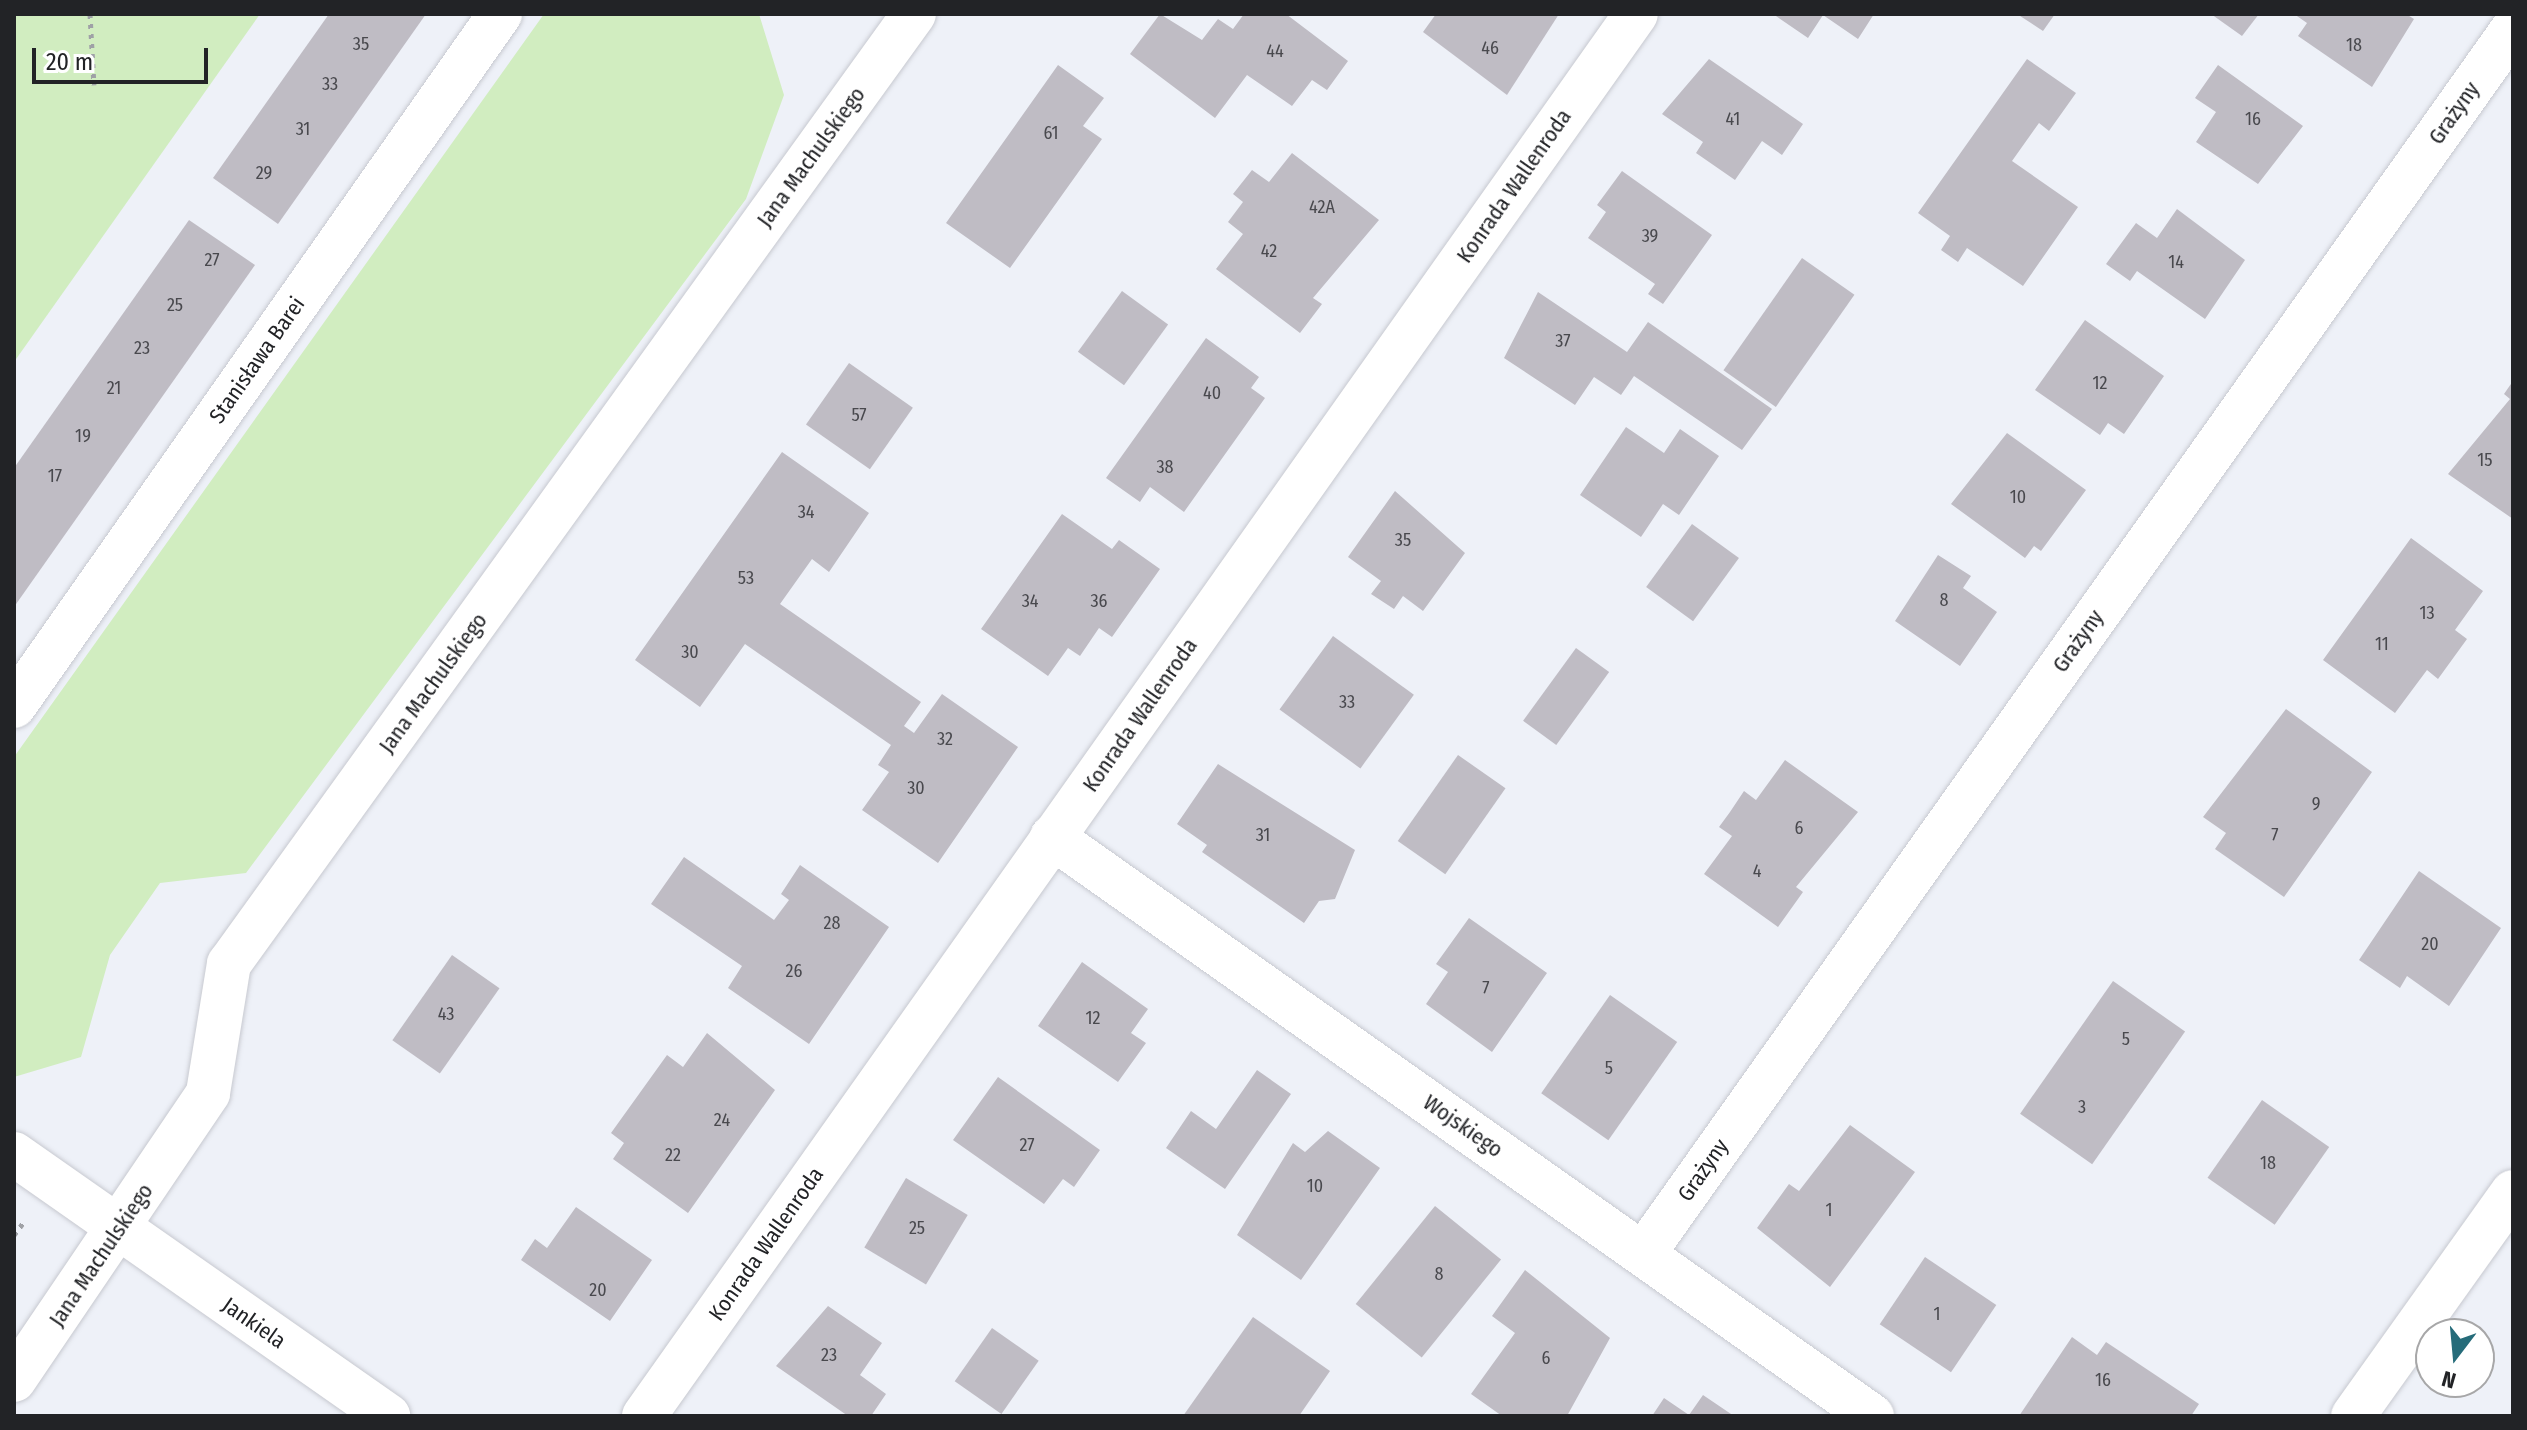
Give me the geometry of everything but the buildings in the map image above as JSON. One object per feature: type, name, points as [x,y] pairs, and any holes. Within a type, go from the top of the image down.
[{"type":"street","name":"Stanisława Barei","points":[[14,706],[500,14]]},
{"type":"street","name":"Jana Machulskiego","points":[[14,1380],[119,1230],[208,1093],[229,964],[914,14]]},
{"type":"street","name":"Konrada Wallenroda","points":[[644,1416],[1636,14]]},
{"type":"street","name":"Grażyny","points":[[1644,1253],[2513,29]]},
{"type":"street","name":"Wojskiego","points":[[1052,837],[1872,1416]]},
{"type":"street","points":[[14,1154],[119,1230]]},
{"type":"street","points":[[2353,1416],[2513,1192]]},
{"type":"street","name":"Jankiela","points":[[119,1230],[388,1416]]},
{"type":"path","points":[[90,14],[94,85]]},
{"type":"green space","points":[[14,14],[260,14],[14,362]]},
{"type":"green space","points":[[544,14],[759,14],[784,95],[746,199],[246,873],[160,883],[110,955],[81,1057],[14,1077],[14,757]]}]
